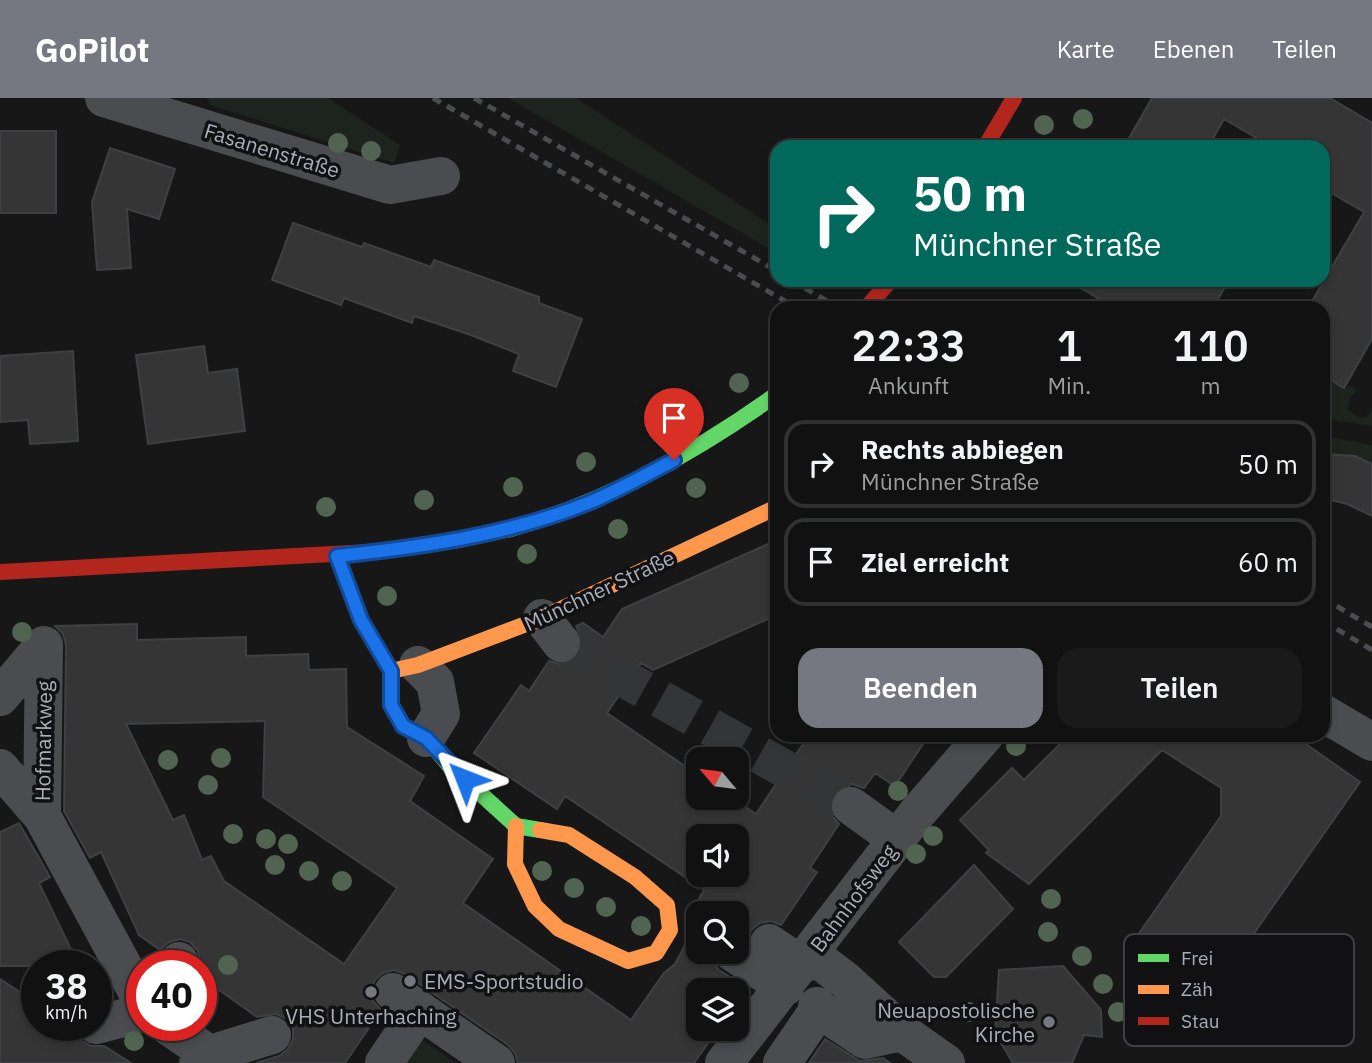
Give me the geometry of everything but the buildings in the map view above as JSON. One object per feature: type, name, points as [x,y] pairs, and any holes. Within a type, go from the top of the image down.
[{"type":"street","name":"Fasanenstraße","points":[[104,98],[390,185],[440,176]]},
{"type":"street","points":[[989,140],[1014,98]]},
{"type":"street","points":[[872,301],[885,287]]},
{"type":"street","points":[[0,572],[337,556],[406,549],[498,531],[588,503],[721,435],[770,399]]},
{"type":"street","name":"Münchner Straße","points":[[404,668],[552,631],[770,511]]},
{"type":"street","points":[[337,556],[361,620],[404,668],[435,682],[441,714],[426,738],[448,764],[516,826],[569,835],[635,877],[667,905],[670,930],[656,953],[628,961],[559,929],[535,906],[516,864],[516,826]]},
{"type":"street","name":"Hofmarkweg","points":[[0,697],[44,645],[56,824],[126,968]]},
{"type":"street","name":"Bahnhofsweg","points":[[705,1063],[768,1020],[897,839],[979,742]]},
{"type":"street","points":[[0,768],[56,824]]},
{"type":"street","points":[[851,806],[897,839]]},
{"type":"street","points":[[768,1020],[769,943]]},
{"type":"street","points":[[738,964],[768,1020]]},
{"type":"street","points":[[768,1020],[845,980],[902,1032],[946,1063]]},
{"type":"street","points":[[384,1063],[407,1001],[497,1060]]},
{"type":"street","points":[[768,1020],[865,1040],[902,1032]]},
{"type":"street","points":[[187,1041],[210,1060],[272,1035]]},
{"type":"shaded area","points":[[207,98],[328,98],[400,145],[394,163],[210,105]]},
{"type":"shaded area","points":[[508,98],[576,98],[770,224],[770,249]]},
{"type":"shaded area","points":[[1330,379],[1344,388],[1350,386],[1357,390],[1350,398],[1348,409],[1360,418],[1366,417],[1372,410],[1372,426],[1330,419]]},
{"type":"shaded area","points":[[1330,437],[1372,445],[1372,464],[1330,456]]},
{"type":"shaded area","points":[[417,1037],[456,1063],[399,1063]]},
{"type":"tunnel","points":[[561,643],[851,806]]},
{"type":"railway","points":[[433,98],[785,301]]},
{"type":"railway","points":[[474,98],[770,267]]},
{"type":"railway","points":[[803,287],[827,301]]},
{"type":"railway","points":[[1330,602],[1372,627]]},
{"type":"railway","points":[[1330,625],[1372,650]]},
{"type":"traffic: fast","points":[[507,530],[544,519],[648,474],[713,437],[770,399]]},
{"type":"traffic: fast","points":[[337,556],[361,620],[391,671],[391,705],[403,726],[426,738],[448,764],[516,826],[540,830]]},
{"type":"traffic: slow","points":[[391,671],[418,665],[542,618],[770,510]]},
{"type":"traffic: slow","points":[[516,826],[515,864],[535,906],[559,929],[628,961],[656,953],[670,930],[667,905],[635,877],[569,835],[540,830]]},
{"type":"traffic: jam","points":[[989,140],[1014,98]]},
{"type":"traffic: jam","points":[[872,301],[885,287]]},
{"type":"traffic: jam","points":[[0,572],[369,552],[459,540],[507,530]]},
{"type":"place","name":"EMS-Sportstudio","points":[[410,981]]},
{"type":"place","name":"VHS Unterhaching","points":[[371,992]]},
{"type":"place","name":"Neuapostolische Kirche","points":[[1049,1022]]},
{"type":"route","points":[[465,779],[426,738],[403,726],[391,705],[391,671],[361,620],[337,556],[406,549],[498,531],[588,503],[674,460]]}]
